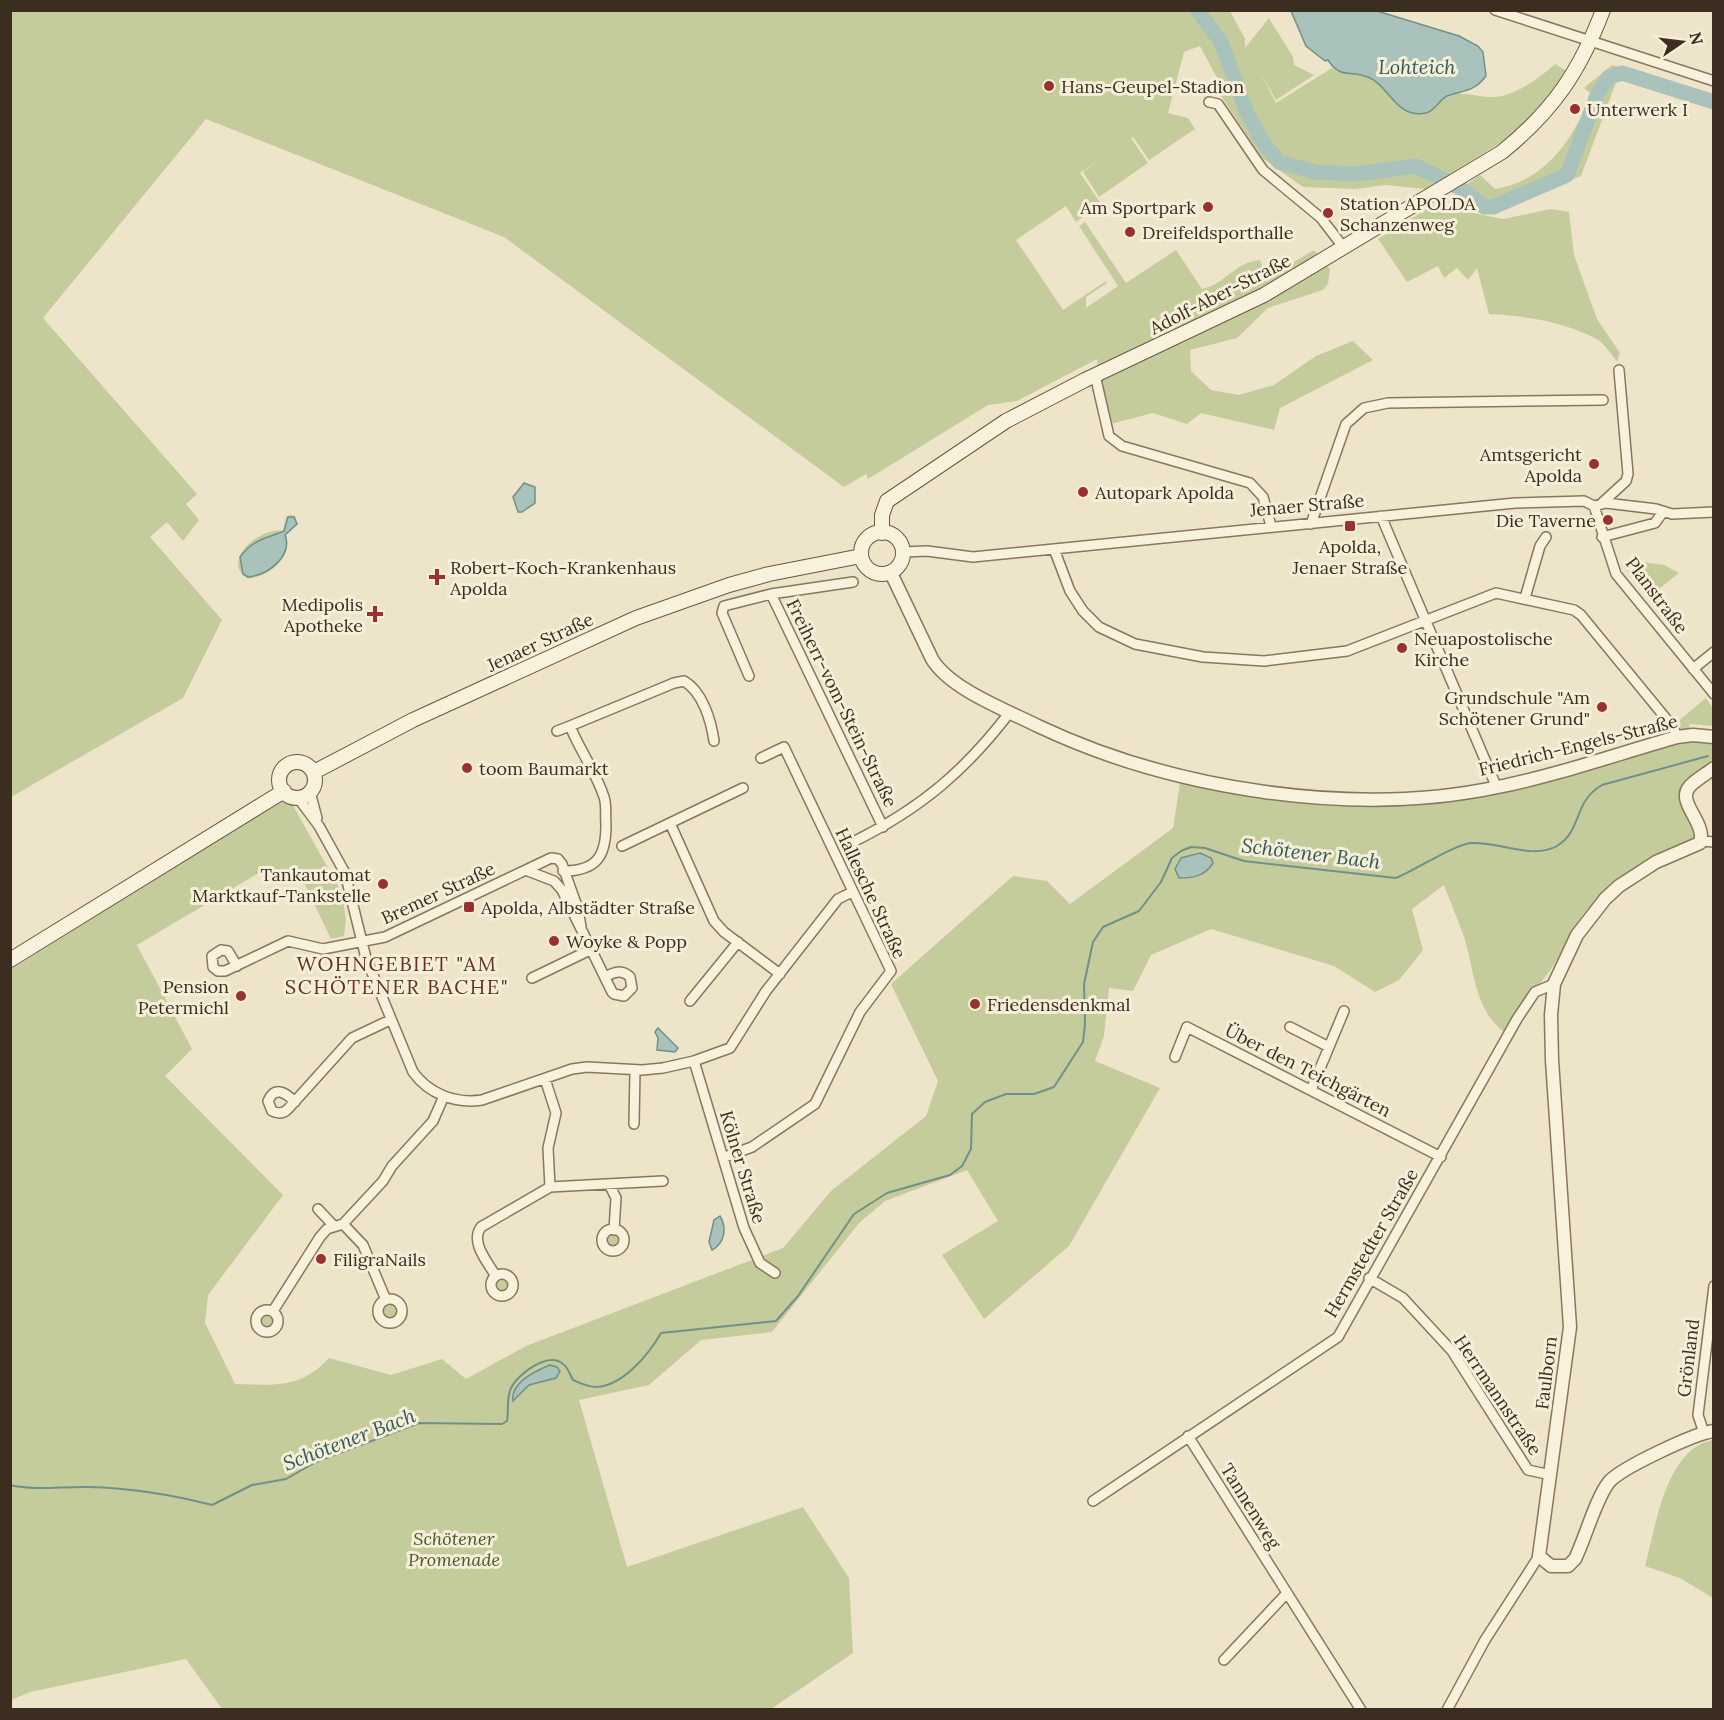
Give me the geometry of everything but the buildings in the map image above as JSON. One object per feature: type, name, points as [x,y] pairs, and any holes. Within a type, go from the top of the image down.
[{"type":"main road","name":"Adolf-Aber-Straße","points":[[882,533],[882,515],[887,501],[900,490],[1006,421],[1095,375],[1264,295],[1502,152],[1535,124],[1572,79],[1591,42],[1603,10]]},
{"type":"main road","points":[[882,533],[894,536],[903,552],[900,564],[891,573],[872,572],[861,556],[866,540],[882,533]]},
{"type":"main road","name":"Jenaer Straße","points":[[314,772],[413,720],[644,615],[769,574],[861,556]]},
{"type":"main road","points":[[10,960],[284,791],[304,795],[315,784],[314,772],[308,765],[300,762],[286,766],[280,778],[284,791]]},
{"type":"street","points":[[1495,10],[1713,81]]},
{"type":"street","points":[[1209,102],[1218,104],[1263,170],[1325,221],[1344,248]]},
{"type":"street","points":[[1602,504],[1626,482],[1628,474],[1619,370]]},
{"type":"street","points":[[1095,375],[1109,436],[1122,446],[1250,483],[1263,497],[1271,526]]},
{"type":"street","points":[[1311,524],[1346,424],[1364,408],[1388,403],[1603,400]]},
{"type":"street","name":"Jenaer Straße","points":[[903,552],[927,551],[973,557],[1515,503],[1584,501],[1656,508],[1663,512],[1713,512]]},
{"type":"street","name":"Planstraße","points":[[1602,504],[1602,537],[1616,574],[1713,694]]},
{"type":"street","points":[[1602,537],[1655,523],[1663,512]]},
{"type":"street","points":[[1381,516],[1497,788]]},
{"type":"street","points":[[1525,598],[1540,546],[1546,537]]},
{"type":"street","points":[[1054,549],[1070,591],[1083,611],[1099,627],[1135,644],[1164,651],[1264,662],[1316,657],[1357,648],[1496,593],[1574,610],[1581,615],[1673,727],[1677,737]]},
{"type":"street","name":"Friedrich-Engels-Straße","points":[[891,573],[940,672],[1010,712],[1090,748],[1133,764],[1209,783],[1266,792],[1362,799],[1424,797],[1497,788],[1677,737],[1692,735],[1713,737]]},
{"type":"street","name":"Freiherr-vom-Stein-Straße","points":[[749,676],[722,613],[724,606],[771,594],[853,582]]},
{"type":"street","name":"Freiherr-vom-Stein-Straße","points":[[771,594],[883,827]]},
{"type":"street","points":[[1693,669],[1713,652]]},
{"type":"street","points":[[557,731],[674,683],[684,681],[696,691],[711,725],[714,741]]},
{"type":"street","name":"Freiherr-vom-Stein-Straße","points":[[855,841],[909,812],[957,774],[987,742],[1010,712]]},
{"type":"street","points":[[563,871],[575,871],[594,863],[602,856],[606,844],[605,800],[593,769],[584,758],[570,726]]},
{"type":"street","name":"Hallesche Straße","points":[[725,1157],[752,1147],[815,1104],[860,1012],[891,971],[784,747],[761,758]]},
{"type":"street","points":[[1554,984],[1577,935],[1605,899],[1636,874],[1656,862],[1707,842],[1687,804],[1686,795],[1689,787],[1713,768]]},
{"type":"street","points":[[622,846],[742,788]]},
{"type":"street","points":[[304,795],[345,873],[362,941],[390,1020],[413,1072],[423,1086],[444,1096],[467,1102],[482,1100],[586,1067],[635,1070],[694,1061],[730,1048],[780,974],[838,899],[852,892]]},
{"type":"street","points":[[670,824],[714,921],[724,932],[780,974]]},
{"type":"street","name":"Bremer Straße","points":[[237,966],[288,941],[323,949],[385,937],[505,879],[528,871],[551,858],[560,861],[563,871]]},
{"type":"street","points":[[528,871],[554,881],[562,890],[605,977]]},
{"type":"street","points":[[554,881],[560,878],[563,871]]},
{"type":"street","points":[[563,871],[572,887],[581,927]]},
{"type":"street","points":[[690,1001],[738,942]]},
{"type":"street","points":[[532,978],[592,949]]},
{"type":"street","name":"Faulborn","points":[[1447,1710],[1485,1640],[1539,1556],[1551,1475],[1570,1326],[1551,1015],[1554,984]]},
{"type":"street","name":"Hermstedter Straße","points":[[1093,1501],[1338,1337],[1369,1278],[1441,1157],[1517,1019],[1535,992],[1554,984]]},
{"type":"street","name":"Über den Teichgärten","points":[[1311,1089],[1344,1011]]},
{"type":"street","points":[[295,1101],[352,1038],[390,1020]]},
{"type":"street","name":"Über den Teichgärten","points":[[1175,1057],[1187,1027],[1441,1157]]},
{"type":"street","points":[[1290,1027],[1329,1047]]},
{"type":"street","name":"Kölner Straße","points":[[694,1061],[725,1157],[725,1167],[755,1254],[766,1269],[775,1273]]},
{"type":"street","points":[[634,1124],[635,1070]]},
{"type":"street","points":[[545,1079],[556,1113],[548,1148],[550,1187]]},
{"type":"street","points":[[273,1311],[308,1253],[327,1229],[333,1225],[343,1224],[433,1121],[444,1096]]},
{"type":"street","points":[[495,1275],[477,1242],[477,1233],[482,1227],[550,1187],[610,1186],[663,1181]]},
{"type":"street","points":[[610,1186],[616,1198],[614,1230]]},
{"type":"street","points":[[318,1209],[333,1225]]},
{"type":"street","points":[[343,1224],[363,1245],[386,1300]]},
{"type":"street","name":"Herrmannstraße","points":[[1369,1278],[1403,1299],[1452,1351],[1528,1470],[1551,1475]]},
{"type":"street","name":"Grönland","points":[[1709,1432],[1698,1415],[1713,1286]]},
{"type":"street","points":[[1539,1556],[1551,1566],[1568,1566],[1575,1559],[1602,1493],[1610,1481],[1619,1473],[1709,1432]]},
{"type":"street","name":"Tannenweg","points":[[1188,1436],[1361,1710]]},
{"type":"street","points":[[1224,1660],[1287,1593]]},
{"type":"green space","points":[[11,11],[1230,11],[1245,39],[1245,48],[1269,18],[1293,57],[1294,65],[1314,75],[1276,100],[1260,73],[1276,103],[1332,68],[1336,71],[1372,78],[1399,105],[1419,113],[1428,111],[1451,95],[1503,96],[1535,80],[1555,64],[1567,71],[1543,104],[1513,135],[1425,189],[1386,185],[1355,189],[1303,187],[1262,158],[1216,88],[1218,80],[1200,46],[1184,52],[1168,113],[1188,118],[1195,129],[1149,160],[1133,137],[1131,138],[1148,163],[1099,197],[1083,172],[1097,161],[1080,173],[1101,204],[1076,222],[1066,206],[1016,240],[1063,310],[1106,281],[1107,283],[1086,297],[1086,308],[1118,286],[1079,226],[1085,222],[1126,283],[1176,250],[1202,289],[1217,283],[1243,265],[1260,260],[1267,278],[1314,250],[1330,269],[1328,284],[1323,290],[1268,308],[1237,338],[1190,350],[1191,371],[1211,390],[1239,395],[1274,385],[1316,356],[1353,341],[1373,360],[1280,408],[1274,430],[1201,413],[1187,424],[1153,413],[1103,426],[1097,359],[1017,401],[988,405],[868,479],[866,474],[844,487],[504,237],[206,119],[43,318],[197,494],[186,504],[199,520],[183,541],[167,522],[150,537],[222,620],[183,698],[11,797]]},
{"type":"green space","points":[[1612,65],[1713,95],[1713,101],[1620,72],[1581,176],[1494,211],[1480,208],[1455,193],[1480,175],[1495,189],[1529,177],[1543,167],[1556,155],[1576,126],[1591,94],[1584,88]]},
{"type":"green space","points":[[1434,205],[1503,219],[1551,209],[1569,212],[1574,255],[1597,319],[1620,353],[1617,361],[1601,342],[1573,329],[1531,318],[1489,314],[1477,268],[1468,280],[1457,268],[1444,278],[1438,266],[1407,282],[1378,239]]},
{"type":"green space","points":[[295,516],[298,524],[286,534],[286,551],[283,558],[265,574],[248,579],[240,572],[238,563],[246,546],[264,534],[283,531],[286,517]]},
{"type":"green space","points":[[1642,562],[1664,565],[1679,573],[1649,597],[1622,565]]},
{"type":"green space","points":[[1706,698],[1713,708],[1713,726],[1690,724],[1689,730],[1679,731],[1676,723]]},
{"type":"green space","name":"Schötener Promenade","points":[[1692,740],[1713,742],[1713,763],[1685,785],[1696,822],[1698,838],[1614,882],[1584,913],[1554,965],[1504,1032],[1486,1011],[1481,1000],[1463,934],[1444,885],[1412,909],[1423,950],[1399,980],[1375,992],[1334,966],[1211,929],[1151,955],[1133,991],[1109,988],[1104,1036],[1095,1061],[1160,1088],[1069,1246],[984,1319],[942,1255],[998,1221],[967,1170],[885,1201],[860,1222],[772,1332],[701,1340],[649,1385],[579,1400],[627,1567],[803,1507],[849,1578],[853,1653],[771,1709],[222,1709],[186,1659],[30,1692],[11,1700],[11,969],[282,801],[291,802],[342,893],[346,920],[344,936],[331,939],[301,876],[257,874],[137,945],[192,1049],[165,1076],[283,1195],[208,1295],[205,1323],[235,1384],[262,1385],[297,1380],[319,1368],[329,1358],[391,1375],[442,1359],[466,1379],[526,1346],[783,1248],[831,1191],[926,1116],[938,1081],[891,984],[1013,876],[1047,881],[1070,904],[1173,828],[1180,783],[1267,797],[1424,802],[1499,794]]},
{"type":"green space","points":[[613,1234],[618,1236],[620,1241],[618,1246],[613,1248],[608,1246],[606,1241],[608,1236]]},
{"type":"green space","points":[[501,1279],[506,1281],[508,1286],[506,1291],[501,1293],[496,1291],[494,1286],[496,1281]]},
{"type":"green space","points":[[390,1305],[395,1307],[397,1312],[395,1317],[390,1319],[385,1317],[383,1312],[385,1307]]},
{"type":"green space","points":[[267,1314],[272,1316],[274,1321],[272,1326],[267,1328],[262,1326],[260,1321],[262,1316]]},
{"type":"green space","points":[[1714,1440],[1713,1598],[1680,1578],[1645,1566],[1659,1511],[1673,1474],[1684,1458],[1697,1446]]},
{"type":"water","name":"Lohteich","points":[[1291,11],[1377,11],[1459,36],[1478,46],[1483,52],[1486,76],[1473,88],[1447,96],[1429,112],[1416,114],[1407,111],[1400,107],[1377,82],[1363,75],[1338,70],[1328,60],[1325,61],[1306,46]]},
{"type":"water","points":[[524,483],[535,487],[535,503],[522,512],[518,512],[513,497]]},
{"type":"water","points":[[288,517],[294,517],[297,524],[285,535],[287,543],[282,557],[263,573],[248,577],[243,574],[240,557],[255,543],[284,531]]},
{"type":"water","points":[[1200,853],[1211,858],[1213,863],[1210,867],[1199,875],[1179,878],[1175,869],[1181,858]]},
{"type":"water","points":[[658,1028],[678,1048],[675,1052],[657,1050],[658,1038],[655,1032]]},
{"type":"water","points":[[720,1216],[724,1225],[724,1235],[720,1243],[712,1250],[709,1242],[714,1220]]},
{"type":"water","points":[[550,1365],[557,1367],[560,1371],[556,1378],[529,1385],[513,1401],[515,1389],[519,1383]]},
{"type":"waterway","points":[[1197,10],[1221,42],[1247,113],[1262,141],[1279,162],[1315,172],[1356,174],[1416,166],[1462,189],[1484,207],[1493,207],[1567,175],[1598,93],[1609,77],[1622,73],[1714,102]]},
{"type":"waterway","name":"Schötener Bach","points":[[10,1485],[30,1488],[120,1489],[166,1495],[212,1505],[252,1485],[286,1479],[316,1462],[419,1423],[502,1424],[507,1421],[511,1388],[527,1371],[542,1362],[557,1361],[568,1369],[573,1380],[596,1387],[616,1381],[634,1368],[661,1333],[776,1321],[798,1296],[854,1214],[887,1193],[950,1175],[962,1166],[971,1149],[972,1114],[985,1102],[1006,1094],[1034,1094],[1054,1087],[1083,1042],[1084,984],[1093,942],[1103,927],[1139,911],[1161,882],[1172,858],[1181,851],[1191,847],[1205,848],[1244,861],[1396,878],[1454,848],[1471,843],[1526,851],[1547,850],[1565,840],[1586,800],[1602,785],[1708,756]]},
{"type":"place","name":"Hans-Geupel-Stadion","points":[[1049,86]]},
{"type":"place","name":"Unterwerk I","points":[[1575,109]]},
{"type":"place","name":"Am Sportpark","points":[[1208,207]]},
{"type":"place","name":"Station APOLDA Schanzenweg","points":[[1328,213]]},
{"type":"place","name":"Dreifeldsporthalle","points":[[1130,232]]},
{"type":"place","name":"Amtsgericht Apolda","points":[[1594,464]]},
{"type":"place","name":"Autopark Apolda","points":[[1083,492]]},
{"type":"place","name":"Die Taverne","points":[[1608,520]]},
{"type":"place","name":"Apolda, Jenaer Straße","points":[[1350,526]]},
{"type":"place","name":"Robert-Koch-Krankenhaus Apolda","points":[[437,577]]},
{"type":"place","name":"Medipolis Apotheke","points":[[375,614]]},
{"type":"place","name":"Neuapostolische Kirche","points":[[1402,648]]},
{"type":"place","name":"Grundschule \"Am Schötener Grund\"","points":[[1602,707]]},
{"type":"place","name":"toom Baumarkt","points":[[467,768]]},
{"type":"place","name":"Tankautomat Marktkauf-Tankstelle","points":[[383,884]]},
{"type":"place","name":"Apolda, Albstädter Straße","points":[[469,907]]},
{"type":"place","name":"Woyke & Popp","points":[[554,941]]},
{"type":"place","name":"Pension Petermichl","points":[[241,996]]},
{"type":"place","name":"Friedensdenkmal","points":[[975,1004]]},
{"type":"place","name":"FiligraNails","points":[[321,1259]]},
{"type":"district","name":"WOHNGEBIET \"AM SCHÖTENER BACHE\"","points":[[397,974]]}]
